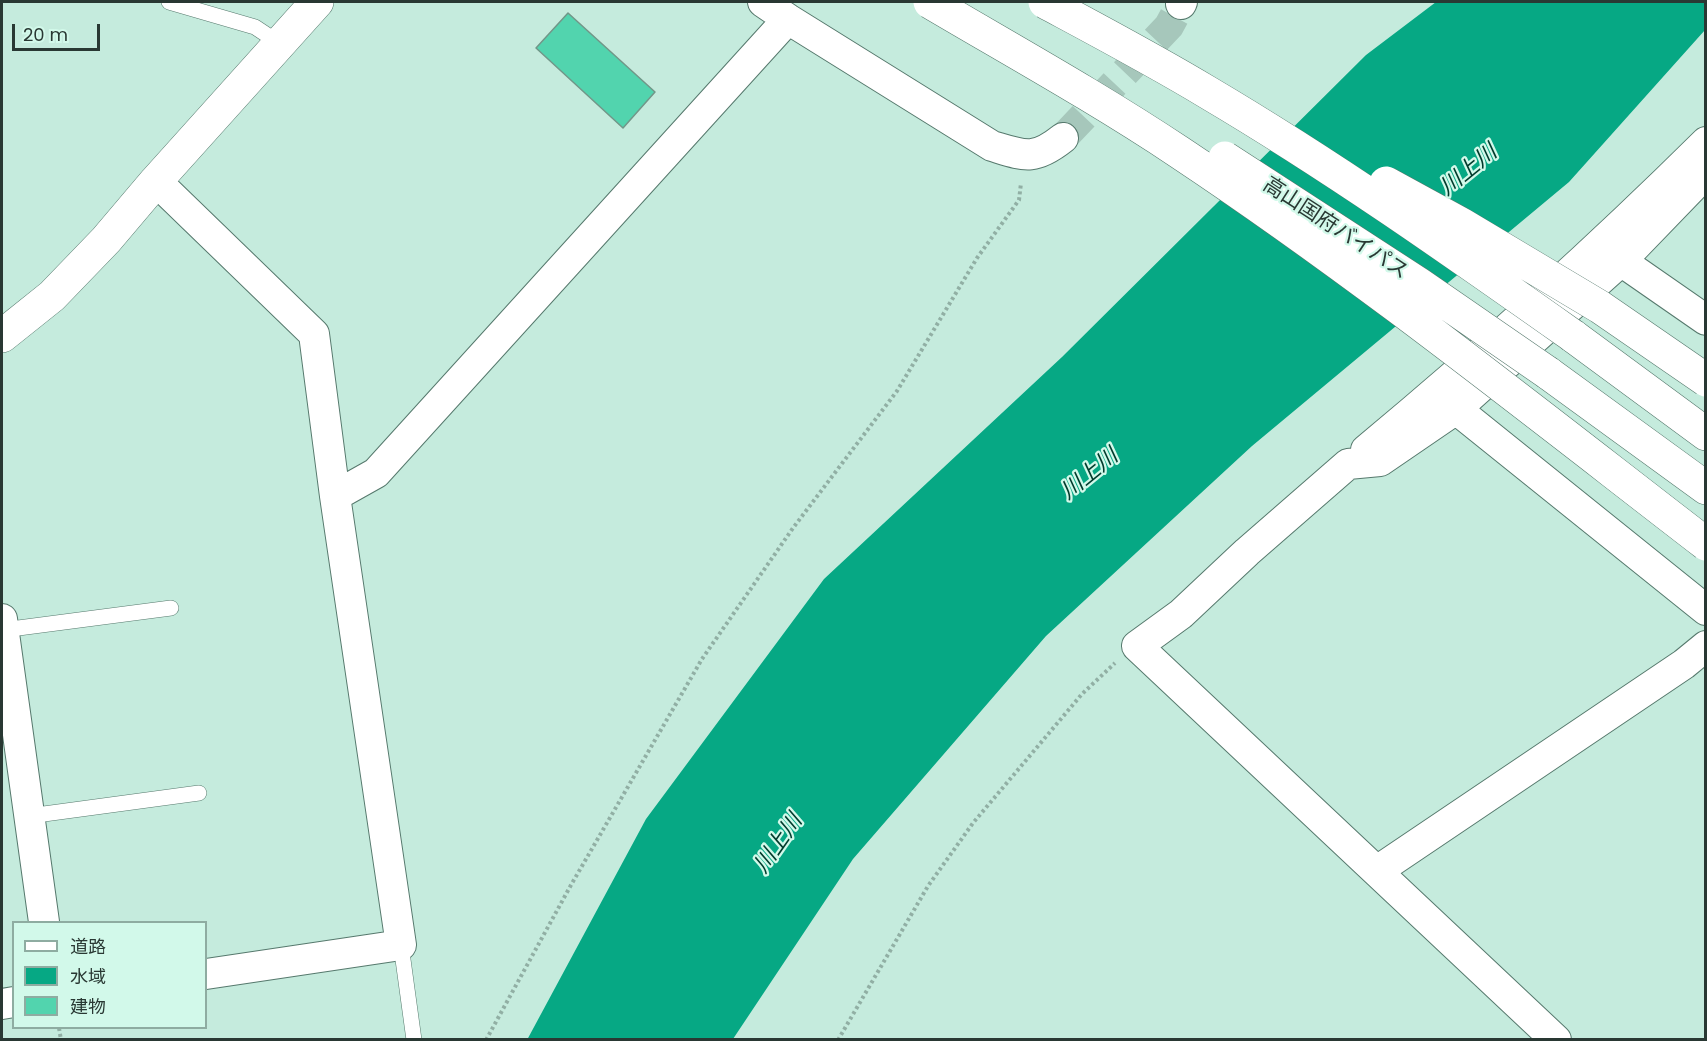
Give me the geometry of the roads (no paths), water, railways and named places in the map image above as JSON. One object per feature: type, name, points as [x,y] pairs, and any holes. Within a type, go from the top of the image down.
[{"type":"main road","points":[[2,336],[10,332],[52,296],[106,240],[317,2]]},
{"type":"main road","points":[[930,2],[1074,86],[1178,151],[1281,222],[1392,303],[1706,544]]},
{"type":"main road","name":"高山国府バイパス","points":[[945,2],[1057,60],[1167,122],[1305,208],[1548,373],[1706,488]]},
{"type":"main road","points":[[1044,2],[1208,92],[1321,148],[1461,224],[1600,307],[1706,380]]},
{"type":"main road","points":[[1208,92],[1416,226],[1574,336],[1706,434]]},
{"type":"street","points":[[763,2],[992,146],[1024,156],[1046,151],[1063,138]]},
{"type":"street","points":[[335,496],[376,472],[788,19]]},
{"type":"street","points":[[1556,1040],[1137,646],[1181,614],[1247,552],[1348,464],[1435,393],[1614,233],[1706,142]]},
{"type":"street","points":[[1348,464],[1380,462],[1456,409],[1621,261],[1706,174]]},
{"type":"street","points":[[156,181],[314,334],[335,496],[401,945],[207,974]]},
{"type":"street","points":[[1621,261],[1706,320]]},
{"type":"street","points":[[1456,409],[1706,610]]},
{"type":"street","points":[[2,624],[44,921]]},
{"type":"street","points":[[1377,871],[1684,664],[1706,646]]},
{"type":"lane","points":[[169,2],[255,27],[279,43]]},
{"type":"lane","points":[[2,624],[171,608]]},
{"type":"lane","points":[[29,816],[200,793]]},
{"type":"lane","points":[[401,945],[414,1040]]},
{"type":"water","name":"川上川","points":[[1436,2],[1705,2],[1705,30],[1569,182],[1252,446],[1046,636],[853,859],[733,1039],[527,1040],[646,819],[824,579],[1062,357],[1366,55]]},
{"type":"tunnel","points":[[1063,138],[1169,26],[1181,4]]}]
